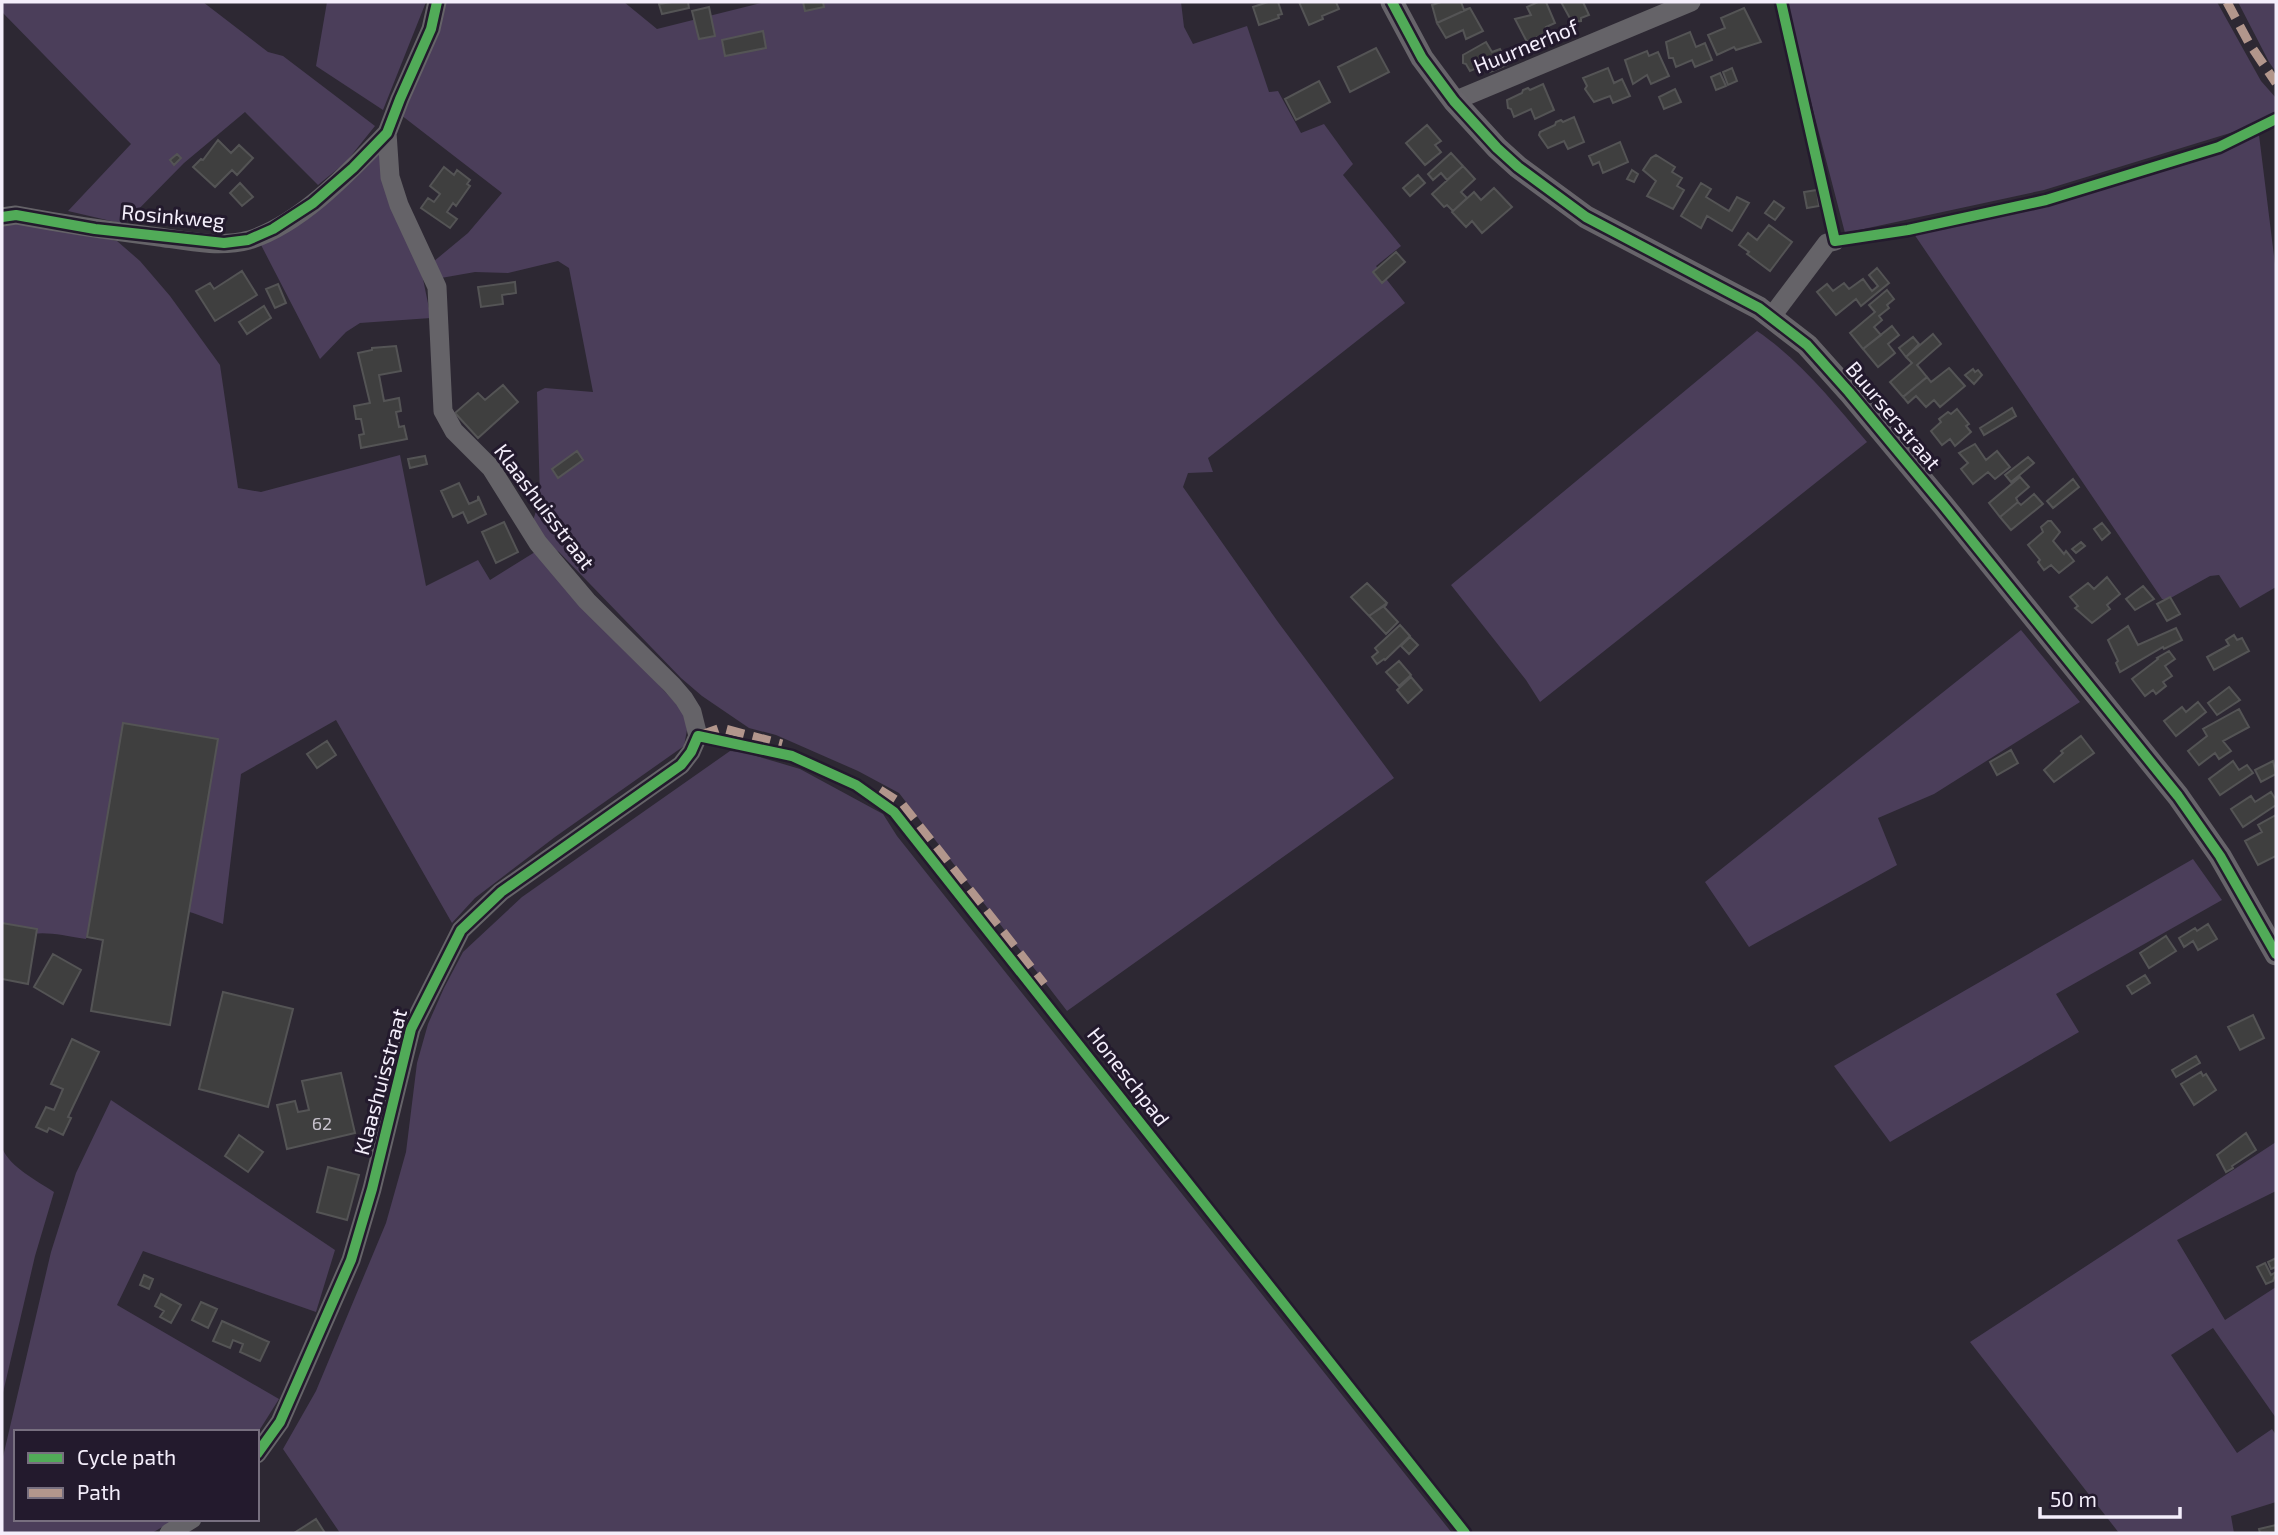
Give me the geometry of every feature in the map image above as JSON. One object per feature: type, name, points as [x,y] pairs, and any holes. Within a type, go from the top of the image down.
[{"type":"main road","name":"Buurserstraat","points":[[1392,2],[1422,58],[1454,101],[1511,161],[1586,217],[1772,316],[1807,345],[1849,392],[2178,796],[2220,856],[2276,954]]},
{"type":"street","name":"Klaashuisstraat","points":[[259,1451],[280,1422],[351,1260],[372,1189],[411,1029],[461,930],[501,892],[681,765],[698,736],[692,712],[684,699],[587,601],[538,543],[491,468],[454,431],[443,411],[437,287],[399,205],[390,177],[387,133],[431,29],[437,2]]},
{"type":"street","name":"Huurnerhof","points":[[1454,101],[1691,2]]},
{"type":"street","name":"Rosinkweg","points":[[2,217],[16,215],[95,229],[185,240],[224,243],[248,240],[273,229],[313,203],[387,133]]},
{"type":"street","points":[[1772,316],[1827,243],[1835,241]]},
{"type":"street","points":[[169,1533],[189,1521]]},
{"type":"shaded area","points":[[2,2],[203,2],[268,52],[283,56],[375,126],[346,162],[318,185],[245,112],[184,163],[124,224],[68,211],[131,144],[2,12]]},
{"type":"shaded area","points":[[327,2],[426,2],[383,110],[316,66]]},
{"type":"shaded area","points":[[442,2],[624,2],[657,29],[765,2],[1181,2],[1184,27],[1193,44],[1247,26],[1269,92],[1278,91],[1301,133],[1324,124],[1353,164],[1343,175],[1401,246],[1376,266],[1405,303],[1208,458],[1213,472],[1188,473],[1183,487],[1278,622],[1394,778],[1067,1011],[899,793],[858,771],[776,735],[749,728],[702,696],[681,678],[559,552],[545,543],[532,524],[540,498],[537,392],[545,388],[593,392],[569,268],[558,261],[508,273],[475,272],[441,278],[433,262],[468,233],[502,193],[401,115]]},
{"type":"shaded area","points":[[1785,2],[2217,2],[2261,81],[2276,98],[2276,113],[2253,126],[2044,190],[1845,233]]},
{"type":"shaded area","points":[[2238,2],[2276,2],[2276,72],[2269,62]]},
{"type":"shaded area","points":[[2259,135],[2276,272],[2276,587],[2240,608],[2219,575],[2210,576],[2167,600],[2162,599],[1914,234],[2045,204]]},
{"type":"shaded area","points":[[378,148],[423,279],[431,318],[360,323],[346,332],[320,359],[260,243]]},
{"type":"shaded area","points":[[23,223],[117,241],[140,261],[170,296],[220,365],[238,488],[261,492],[400,455],[426,586],[478,560],[490,580],[535,552],[684,712],[687,730],[684,746],[555,837],[475,898],[452,923],[336,720],[241,774],[223,924],[98,887],[86,939],[43,933],[24,936],[2,945],[2,226]]},
{"type":"shaded area","points":[[1757,331],[1802,369],[1867,442],[1540,702],[1526,680],[1451,585]]},
{"type":"shaded area","points":[[2021,630],[2080,702],[1934,794],[1878,818],[1897,865],[1749,947],[1705,882]]},
{"type":"shaded area","points":[[730,751],[743,752],[800,769],[883,814],[897,836],[1452,1533],[340,1533],[283,1449],[316,1391],[386,1223],[406,1152],[417,1063],[428,1024],[444,988],[463,952],[522,897]]},
{"type":"shaded area","points":[[2193,859],[2222,900],[2056,994],[2079,1032],[1890,1142],[1834,1066]]},
{"type":"shaded area","points":[[111,1100],[335,1250],[316,1312],[143,1251],[117,1305],[279,1399],[259,1431],[14,1430],[14,1521],[173,1521],[152,1533],[2,1533],[2,1461],[51,1252],[76,1173]]},
{"type":"shaded area","points":[[2276,1142],[2276,1191],[2177,1240],[2225,1320],[2276,1287],[2276,1418],[2213,1328],[2171,1355],[2237,1453],[2272,1429],[2276,1435],[2276,1502],[2231,1516],[2234,1533],[2119,1533],[1970,1342]]},
{"type":"shaded area","points":[[2,1148],[18,1168],[54,1192],[35,1256],[2,1397]]},
{"type":"building","points":[[688,2],[689,8],[662,14],[659,4]]},
{"type":"building","points":[[803,2],[823,2],[824,7],[805,11]]},
{"type":"building","points":[[1278,2],[1282,14],[1278,15],[1279,18],[1259,25],[1253,7]]},
{"type":"building","points":[[1299,2],[1336,2],[1339,9],[1309,25]]},
{"type":"building","points":[[1461,2],[1464,10],[1470,8],[1437,23],[1432,5]]},
{"type":"building","points":[[1546,2],[1555,23],[1546,27],[1548,32],[1527,42],[1515,19],[1531,15],[1527,7]]},
{"type":"building","points":[[1561,2],[1583,2],[1589,15],[1581,18],[1581,21],[1572,22]]},
{"type":"building","points":[[709,7],[715,36],[699,39],[692,11]]},
{"type":"building","points":[[1470,8],[1483,31],[1466,39],[1463,30],[1446,38],[1437,23]]},
{"type":"building","points":[[1744,8],[1761,42],[1736,50],[1734,47],[1717,55],[1708,35],[1725,28],[1721,18]]},
{"type":"building","points":[[763,31],[766,48],[725,56],[722,40]]},
{"type":"building","points":[[1690,32],[1696,47],[1705,43],[1712,60],[1695,67],[1692,60],[1676,67],[1673,58],[1669,58],[1666,42]]},
{"type":"building","points":[[1486,42],[1492,52],[1500,49],[1507,65],[1490,72],[1486,64],[1470,71],[1463,63],[1463,55]]},
{"type":"building","points":[[1376,48],[1389,72],[1350,92],[1338,67]]},
{"type":"building","points":[[1647,51],[1649,56],[1658,52],[1669,76],[1651,84],[1647,75],[1633,84],[1625,60]]},
{"type":"building","points":[[1608,68],[1614,83],[1622,79],[1630,96],[1613,103],[1610,96],[1594,102],[1585,89],[1587,86],[1583,78]]},
{"type":"building","points":[[1732,68],[1737,81],[1728,85],[1723,72]]},
{"type":"building","points":[[1720,73],[1726,86],[1716,90],[1711,77]]},
{"type":"building","points":[[1319,81],[1330,102],[1296,120],[1285,99]]},
{"type":"building","points":[[1543,84],[1554,110],[1535,119],[1531,109],[1514,117],[1508,108],[1507,100],[1523,90]]},
{"type":"building","points":[[1675,89],[1681,102],[1664,109],[1659,97]]},
{"type":"building","points":[[1574,117],[1584,142],[1568,149],[1564,141],[1548,148],[1539,135],[1540,132],[1556,122]]},
{"type":"building","points":[[1427,125],[1441,141],[1435,145],[1441,152],[1425,165],[1406,143]]},
{"type":"building","points":[[218,140],[231,153],[239,145],[253,158],[237,175],[232,170],[215,187],[193,167],[203,160]]},
{"type":"building","points":[[1620,142],[1628,162],[1603,173],[1599,162],[1593,165],[1589,156]]},
{"type":"building","points":[[1451,153],[1463,166],[1447,180],[1441,173],[1433,180],[1428,174]]},
{"type":"building","points":[[177,154],[181,158],[174,165],[170,160]]},
{"type":"building","points":[[1656,155],[1675,167],[1672,172],[1682,178],[1677,186],[1684,190],[1673,209],[1647,196],[1656,181],[1643,170]]},
{"type":"building","points":[[1463,166],[1475,179],[1461,192],[1467,198],[1453,211],[1447,205],[1444,207],[1432,194]]},
{"type":"building","points":[[444,167],[454,175],[457,170],[470,180],[467,184],[470,186],[456,206],[453,203],[447,212],[457,219],[450,228],[421,208],[428,198],[434,202],[440,194],[430,186]]},
{"type":"building","points":[[1632,170],[1638,174],[1634,182],[1627,179]]},
{"type":"building","points":[[1418,175],[1425,183],[1410,196],[1403,188]]},
{"type":"building","points":[[240,183],[253,197],[242,206],[230,193]]},
{"type":"building","points":[[1701,183],[1711,189],[1706,197],[1729,211],[1737,197],[1749,203],[1732,231],[1707,216],[1701,228],[1681,216]]},
{"type":"building","points":[[1494,188],[1512,207],[1482,233],[1472,221],[1466,227],[1452,212],[1474,192],[1481,200]]},
{"type":"building","points":[[1817,190],[1819,206],[1807,208],[1804,192]]},
{"type":"building","points":[[1774,201],[1784,208],[1775,220],[1765,213]]},
{"type":"building","points":[[1769,225],[1792,242],[1770,271],[1739,245],[1748,233],[1757,240]]},
{"type":"building","points":[[1396,252],[1405,262],[1382,283],[1373,272]]},
{"type":"building","points":[[1877,268],[1889,283],[1861,306],[1856,299],[1836,315],[1817,292],[1827,284],[1833,291],[1844,283],[1849,289],[1863,279],[1872,291],[1878,286],[1869,275]]},
{"type":"building","points":[[242,271],[257,295],[215,321],[196,291],[210,283],[214,289]]},
{"type":"building","points":[[515,282],[516,293],[502,295],[503,304],[481,307],[478,287]]},
{"type":"building","points":[[278,284],[286,303],[275,308],[266,289]]},
{"type":"building","points":[[1887,290],[1894,299],[1887,305],[1889,308],[1879,316],[1882,320],[1874,327],[1881,335],[1863,349],[1850,333],[1875,312],[1869,305]]},
{"type":"building","points":[[264,306],[271,318],[247,334],[239,322]]},
{"type":"building","points":[[1892,326],[1899,335],[1888,344],[1895,353],[1878,367],[1863,349]]},
{"type":"building","points":[[1933,334],[1941,344],[1917,365],[1927,377],[1903,397],[1890,382],[1912,363],[1906,357]]},
{"type":"building","points":[[1913,337],[1919,344],[1906,357],[1899,348]]},
{"type":"building","points":[[396,346],[401,371],[379,375],[384,401],[399,398],[401,411],[396,412],[399,427],[404,426],[407,439],[361,448],[359,435],[364,434],[361,419],[356,419],[354,406],[370,403],[358,353],[372,348]]},
{"type":"building","points":[[1949,368],[1965,386],[1940,407],[1934,400],[1926,407],[1916,396],[1908,403],[1903,397],[1927,377],[1931,382]]},
{"type":"building","points":[[1973,369],[1982,375],[1974,384],[1965,375]]},
{"type":"building","points":[[503,385],[518,402],[478,438],[455,413],[478,393],[485,400]]},
{"type":"building","points":[[2012,408],[2016,416],[1984,435],[1980,428]]},
{"type":"building","points":[[1957,409],[1969,424],[1966,426],[1971,432],[1955,446],[1950,439],[1942,445],[1931,431],[1941,422],[1939,419]]},
{"type":"building","points":[[1975,444],[1986,460],[1997,451],[2010,467],[1995,479],[1988,472],[1973,484],[1961,469],[1968,463],[1959,453]]},
{"type":"building","points":[[577,451],[583,460],[558,478],[552,469]]},
{"type":"building","points":[[425,456],[427,464],[410,468],[408,459]]},
{"type":"building","points":[[2028,457],[2034,463],[2011,482],[2005,475]]},
{"type":"building","points":[[2020,477],[2029,487],[2016,498],[2018,502],[2000,517],[1989,503]]},
{"type":"building","points":[[2073,479],[2079,487],[2053,508],[2047,501]]},
{"type":"building","points":[[459,483],[469,504],[478,500],[478,496],[486,514],[468,523],[463,512],[453,517],[441,491]]},
{"type":"building","points":[[2034,494],[2043,504],[2011,530],[2000,517],[2018,502],[2021,505]]},
{"type":"building","points":[[2048,521],[2060,532],[2053,541],[2074,561],[2059,573],[2051,565],[2044,570],[2028,545],[2043,532],[2041,527]]},
{"type":"building","points":[[504,522],[518,552],[496,563],[482,532]]},
{"type":"building","points":[[2102,523],[2110,533],[2102,540],[2094,529]]},
{"type":"building","points":[[2081,542],[2085,546],[2076,553],[2072,549]]},
{"type":"building","points":[[2107,577],[2120,594],[2107,605],[2110,609],[2092,623],[2075,608],[2078,606],[2070,597],[2088,583],[2094,589]]},
{"type":"building","points":[[1367,583],[1387,603],[1369,616],[1351,597]]},
{"type":"building","points":[[2143,586],[2154,599],[2135,610],[2126,599]]},
{"type":"building","points":[[2170,597],[2180,614],[2167,621],[2157,604]]},
{"type":"building","points":[[1387,604],[1384,607],[1398,622],[1386,634],[1369,616]]},
{"type":"building","points":[[1400,625],[1410,636],[1385,660],[1377,664],[1372,657],[1378,652],[1375,648]]},
{"type":"building","points":[[2128,626],[2138,645],[2176,628],[2182,640],[2164,649],[2163,647],[2120,672],[2108,640]]},
{"type":"building","points":[[2234,635],[2237,640],[2242,638],[2249,651],[2214,670],[2207,657],[2229,645],[2226,640]]},
{"type":"building","points":[[1410,637],[1418,645],[1409,654],[1401,646]]},
{"type":"building","points":[[2169,651],[2175,659],[2165,666],[2172,676],[2163,682],[2166,686],[2156,694],[2153,690],[2145,696],[2132,679]]},
{"type":"building","points":[[1399,661],[1411,675],[1399,686],[1386,672]]},
{"type":"building","points":[[1411,677],[1422,690],[1408,703],[1397,690]]},
{"type":"building","points":[[2229,687],[2240,700],[2217,715],[2208,703]]},
{"type":"building","points":[[2198,702],[2206,712],[2176,736],[2164,721],[2182,707],[2186,712]]},
{"type":"building","points":[[2239,709],[2249,727],[2223,741],[2231,751],[2219,759],[2215,753],[2199,765],[2188,751],[2207,736],[2203,729]]},
{"type":"building","points":[[123,723],[218,739],[170,1025],[91,1011],[103,940],[87,937]]},
{"type":"building","points":[[2081,736],[2094,753],[2054,782],[2044,770],[2063,753],[2061,751]]},
{"type":"building","points":[[327,741],[336,755],[317,768],[307,754]]},
{"type":"building","points":[[2011,750],[2018,763],[1997,775],[1990,762]]},
{"type":"building","points":[[2233,761],[2239,770],[2247,765],[2253,773],[2220,795],[2209,779]]},
{"type":"building","points":[[2273,761],[2276,774],[2261,782],[2255,770]]},
{"type":"building","points":[[2271,792],[2276,805],[2243,827],[2231,809],[2251,796],[2255,802]]},
{"type":"building","points":[[2276,815],[2276,856],[2258,865],[2245,841],[2262,832],[2258,825]]},
{"type":"building","points":[[2,923],[37,929],[28,984],[2,979]]},
{"type":"building","points":[[2208,924],[2217,939],[2198,950],[2193,941],[2184,947],[2179,938]]},
{"type":"building","points":[[2166,936],[2176,951],[2149,968],[2140,953]]},
{"type":"building","points":[[53,954],[81,970],[63,1004],[34,987]]},
{"type":"building","points":[[2145,975],[2150,983],[2132,994],[2127,986]]},
{"type":"building","points":[[223,992],[293,1009],[268,1107],[199,1089]]},
{"type":"building","points":[[2253,1015],[2264,1038],[2240,1050],[2228,1027]]},
{"type":"building","points":[[72,1039],[99,1052],[68,1117],[71,1118],[63,1135],[49,1128],[47,1132],[36,1127],[46,1107],[54,1110],[63,1089],[51,1084]]},
{"type":"building","points":[[2196,1056],[2200,1063],[2176,1077],[2172,1070]]},
{"type":"building","points":[[2201,1072],[2203,1076],[2206,1074],[2216,1090],[2194,1105],[2181,1084]]},
{"type":"building","points":[[341,1073],[355,1133],[287,1149],[277,1105],[295,1101],[298,1112],[309,1110],[302,1081]]},
{"type":"building","points":[[2246,1133],[2256,1150],[2226,1172],[2217,1155]]},
{"type":"building","points":[[239,1135],[263,1152],[248,1172],[225,1156]]},
{"type":"building","points":[[328,1167],[359,1175],[347,1220],[317,1212]]},
{"type":"building","points":[[2276,1258],[2276,1267],[2271,1269],[2268,1262]]},
{"type":"building","points":[[2265,1263],[2271,1275],[2276,1272],[2273,1281],[2266,1284],[2257,1267]]},
{"type":"building","points":[[144,1275],[153,1279],[149,1289],[140,1285]]},
{"type":"building","points":[[161,1294],[181,1305],[171,1323],[160,1317],[164,1311],[155,1306]]},
{"type":"building","points":[[201,1302],[217,1309],[208,1328],[192,1320]]},
{"type":"building","points":[[222,1321],[269,1342],[260,1361],[240,1352],[243,1344],[233,1340],[230,1348],[213,1341]]},
{"type":"building","points":[[316,1519],[325,1533],[294,1533]]},
{"type":"building","points":[[2276,1525],[2276,1533],[2260,1533],[2259,1529]]},
{"type":"marked path","points":[[2227,2],[2249,43],[2276,83]]},
{"type":"marked path","points":[[701,735],[721,728],[782,744]]},
{"type":"marked path","points":[[880,790],[902,804],[1044,984]]},
{"type":"cycle path","points":[[2,217],[16,215],[95,229],[224,243],[248,240],[273,229],[313,203],[387,133],[431,29],[437,2]]},
{"type":"cycle path","points":[[1392,2],[1422,58],[1454,101],[1518,167],[1586,217],[1759,308],[1807,345],[1943,505],[2178,796],[2220,856],[2276,954]]},
{"type":"cycle path","points":[[1781,2],[1835,241],[1908,230],[2046,200],[2219,147],[2276,119]]},
{"type":"cycle path","name":"Honeschpad","points":[[259,1451],[280,1422],[351,1260],[372,1189],[411,1029],[461,930],[501,892],[681,765],[698,736],[792,756],[856,785],[894,812],[1465,1533]]}]
